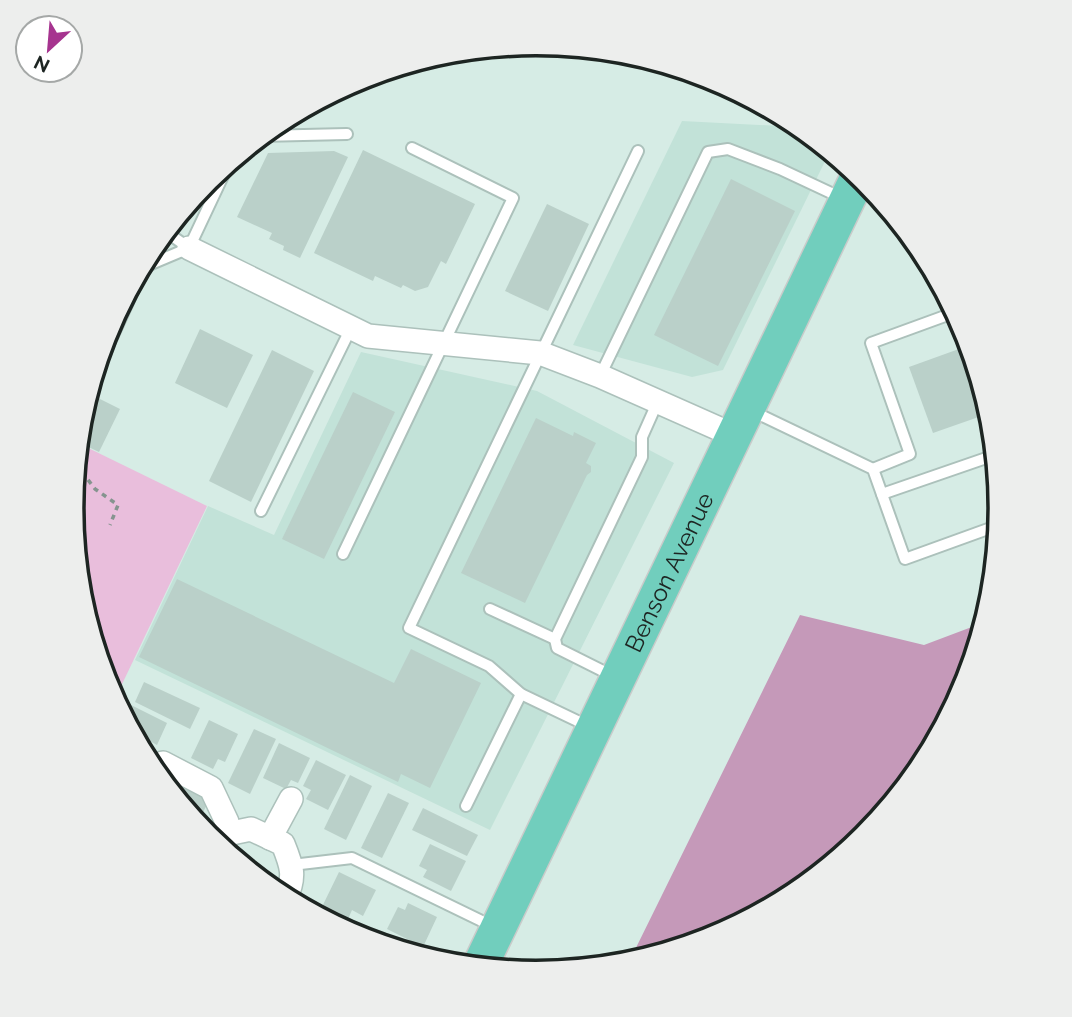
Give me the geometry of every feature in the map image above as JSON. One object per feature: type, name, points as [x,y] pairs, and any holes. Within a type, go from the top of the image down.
[{"type":"main road","name":"Benson Avenue","points":[[484,958],[853,188]]},
{"type":"street","points":[[189,248],[368,336],[541,353],[658,401],[740,422]]},
{"type":"street","points":[[163,763],[211,788],[227,822],[223,834]]},
{"type":"street","points":[[270,838],[291,799]]},
{"type":"street","points":[[226,837],[251,829],[283,844],[292,865],[290,888]]},
{"type":"lane","points":[[280,136],[347,134]]},
{"type":"lane","points":[[343,554],[513,198],[412,148]]},
{"type":"lane","points":[[600,376],[708,152],[728,149],[780,169],[853,188]]},
{"type":"lane","points":[[594,729],[521,694],[489,666],[409,628],[638,151]]},
{"type":"lane","points":[[157,261],[189,248],[218,187]]},
{"type":"lane","points":[[174,237],[189,248]]},
{"type":"lane","points":[[740,422],[873,469],[909,454],[871,343],[945,316]]},
{"type":"lane","points":[[261,511],[351,328]]},
{"type":"lane","points":[[617,678],[557,648],[555,639],[642,457],[642,436],[658,401]]},
{"type":"lane","points":[[882,494],[986,458]]},
{"type":"lane","points":[[873,469],[905,559],[988,529]]},
{"type":"lane","points":[[490,609],[555,639]]},
{"type":"lane","points":[[466,806],[521,694]]},
{"type":"lane","points":[[292,865],[352,858],[498,928]]},
{"type":"path","points":[[84,475],[95,489],[118,505],[110,525]]},
{"type":"shaded area","points":[[682,121],[777,126],[825,161],[723,370],[692,377],[573,345]]},
{"type":"shaded area","points":[[361,352],[537,391],[674,463],[490,830],[135,660],[208,506],[274,535]]},
{"type":"shaded area","points":[[87,448],[207,506],[120,687],[99,626],[87,568],[84,479]]},
{"type":"shaded area","points":[[800,615],[924,645],[973,627],[954,682],[928,735],[895,784],[856,828],[811,867],[762,900],[709,927],[635,950]]},
{"type":"building","points":[[363,150],[475,204],[446,264],[441,261],[428,287],[415,291],[403,285],[401,288],[375,276],[373,281],[314,253]]},
{"type":"building","points":[[334,151],[348,157],[300,258],[269,239],[272,233],[237,217],[268,153]]},
{"type":"building","points":[[731,179],[795,211],[718,366],[654,335]]},
{"type":"building","points":[[547,204],[589,224],[548,311],[505,291]]},
{"type":"building","points":[[200,329],[253,355],[227,408],[175,383]]},
{"type":"building","points":[[959,349],[979,417],[933,433],[909,367]]},
{"type":"building","points":[[272,350],[314,371],[251,502],[209,481]]},
{"type":"building","points":[[353,392],[395,412],[324,559],[282,539]]},
{"type":"building","points":[[97,398],[120,409],[99,452],[87,446]]},
{"type":"building","points":[[536,418],[573,436],[574,432],[596,443],[586,463],[591,466],[591,472],[587,475],[525,603],[461,573]]},
{"type":"building","points":[[177,579],[394,683],[411,649],[481,683],[430,788],[401,774],[398,782],[139,657]]},
{"type":"building","points":[[144,682],[200,708],[190,729],[135,702]]},
{"type":"building","points":[[131,705],[167,723],[157,745],[148,741],[130,708]]},
{"type":"building","points":[[209,720],[238,734],[225,762],[218,759],[213,769],[191,758]]},
{"type":"building","points":[[254,729],[276,739],[250,794],[228,783]]},
{"type":"building","points":[[279,743],[310,758],[298,783],[291,780],[286,789],[263,778]]},
{"type":"building","points":[[316,760],[346,775],[328,810],[306,799],[311,790],[303,786]]},
{"type":"building","points":[[350,775],[372,786],[346,840],[324,829]]},
{"type":"building","points":[[178,785],[209,800],[202,814]]},
{"type":"building","points":[[388,793],[409,803],[382,858],[361,848]]},
{"type":"building","points":[[423,808],[478,835],[467,856],[412,830]]},
{"type":"building","points":[[430,844],[466,861],[451,891],[423,877],[427,870],[419,866]]},
{"type":"building","points":[[339,872],[376,890],[363,916],[352,910],[348,920],[322,907]]},
{"type":"building","points":[[408,903],[437,917],[423,947],[387,929],[398,907],[405,910]]}]
